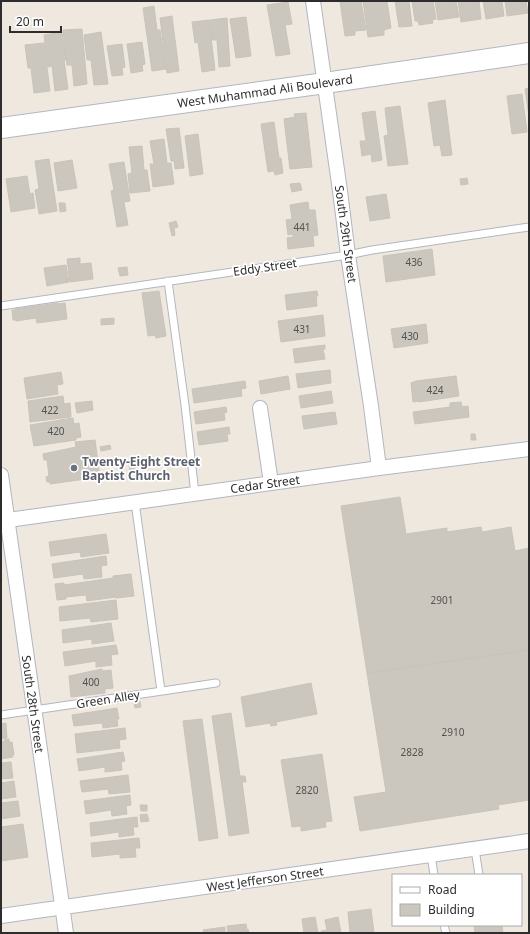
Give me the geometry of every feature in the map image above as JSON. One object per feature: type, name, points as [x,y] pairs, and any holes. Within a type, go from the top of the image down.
[{"type":"main road","name":"West Muhammad Ali Boulevard","points":[[1,128],[529,53]]},
{"type":"street","name":"South 29th Street","points":[[313,1],[379,468]]},
{"type":"street","points":[[260,408],[271,483]]},
{"type":"street","name":"Cedar Street","points":[[4,521],[379,468],[529,449]]},
{"type":"street","name":"South 28th Street","points":[[1,475],[4,521],[34,710],[66,933]]},
{"type":"street","name":"West Jefferson Street","points":[[1,916],[529,841]]},
{"type":"lane","name":"Eddy Street","points":[[1,306],[529,227]]},
{"type":"lane","points":[[168,281],[185,405],[195,494]]},
{"type":"lane","points":[[135,502],[161,691]]},
{"type":"lane","name":"Green Alley","points":[[1,715],[216,682]]},
{"type":"lane","points":[[475,849],[479,874]]},
{"type":"lane","points":[[431,855],[434,874]]},
{"type":"building","points":[[340,1],[361,1],[366,30],[355,31],[355,35],[345,36]]},
{"type":"building","points":[[363,1],[387,1],[391,28],[384,30],[384,35],[368,37]]},
{"type":"building","points":[[395,1],[409,1],[412,26],[399,27]]},
{"type":"building","points":[[412,1],[433,1],[436,19],[432,20],[433,23],[419,25],[418,21],[415,21]]},
{"type":"building","points":[[435,1],[456,1],[459,17],[438,20]]},
{"type":"building","points":[[458,1],[479,1],[481,19],[461,22]]},
{"type":"building","points":[[483,1],[502,1],[504,16],[486,19]]},
{"type":"building","points":[[505,1],[526,1],[528,13],[507,16]]},
{"type":"building","points":[[288,2],[292,24],[285,25],[290,54],[276,56],[267,5]]},
{"type":"building","points":[[154,6],[157,30],[160,30],[166,69],[152,71],[143,8]]},
{"type":"building","points":[[172,16],[179,71],[167,73],[160,18]]},
{"type":"building","points":[[246,17],[251,56],[236,58],[230,19]]},
{"type":"building","points":[[227,18],[230,66],[219,67],[217,40],[212,40],[210,20]]},
{"type":"building","points":[[209,20],[215,70],[202,72],[198,42],[195,43],[192,22]]},
{"type":"building","points":[[82,29],[87,84],[74,86],[72,65],[67,65],[63,30]]},
{"type":"building","points":[[62,32],[68,89],[55,91],[52,66],[48,67],[44,35]]},
{"type":"building","points":[[101,32],[108,84],[94,85],[91,60],[87,60],[84,35]]},
{"type":"building","points":[[142,42],[145,64],[142,65],[143,71],[131,73],[127,44]]},
{"type":"building","points":[[44,43],[50,91],[34,93],[31,68],[28,68],[25,45]]},
{"type":"building","points":[[122,44],[125,67],[122,68],[123,75],[112,76],[107,46]]},
{"type":"building","points":[[529,88],[529,117],[525,89]]},
{"type":"building","points":[[522,94],[527,132],[512,134],[507,96]]},
{"type":"building","points":[[445,100],[452,155],[442,156],[440,145],[434,146],[428,103]]},
{"type":"building","points":[[400,106],[408,164],[388,166],[384,136],[388,135],[385,108]]},
{"type":"building","points":[[375,111],[382,160],[372,162],[371,154],[362,156],[360,141],[366,141],[362,113]]},
{"type":"building","points":[[306,113],[312,167],[290,169],[284,119],[295,117],[294,114]]},
{"type":"building","points":[[274,122],[279,158],[281,158],[283,173],[275,175],[274,171],[268,172],[261,124]]},
{"type":"building","points":[[179,128],[184,168],[175,169],[174,161],[171,161],[166,129]]},
{"type":"building","points":[[198,134],[203,174],[190,176],[185,136]]},
{"type":"building","points":[[164,139],[167,163],[171,163],[174,184],[153,187],[150,164],[154,164],[150,141]]},
{"type":"building","points":[[142,146],[144,170],[147,170],[150,191],[130,193],[128,174],[132,173],[129,147]]},
{"type":"building","points":[[49,159],[57,211],[39,214],[35,190],[39,189],[35,161]]},
{"type":"building","points":[[72,160],[77,188],[58,191],[54,163]]},
{"type":"building","points":[[124,162],[130,201],[124,202],[128,225],[117,227],[111,191],[114,190],[109,164]]},
{"type":"building","points":[[27,176],[30,194],[33,193],[35,208],[11,212],[6,179]]},
{"type":"building","points":[[467,178],[468,184],[461,185],[460,179]]},
{"type":"building","points":[[300,183],[302,190],[292,192],[290,184]]},
{"type":"building","points":[[386,194],[390,218],[370,221],[366,197]]},
{"type":"building","points":[[308,202],[309,210],[315,210],[318,235],[313,236],[314,246],[288,249],[287,238],[293,237],[293,234],[288,235],[286,220],[292,219],[290,205]]},
{"type":"building","points":[[59,203],[65,203],[66,211],[60,212]]},
{"type":"building","points":[[176,221],[178,227],[174,228],[175,235],[172,236],[169,223]]},
{"type":"building","points":[[432,249],[435,275],[386,282],[383,256]]},
{"type":"building","points":[[80,258],[80,264],[91,263],[93,279],[70,282],[67,259]]},
{"type":"building","points":[[66,265],[69,282],[47,286],[44,268]]},
{"type":"building","points":[[127,267],[128,275],[120,276],[118,268]]},
{"type":"building","points":[[159,291],[166,336],[156,338],[155,335],[148,336],[142,293]]},
{"type":"building","points":[[317,291],[317,306],[287,310],[285,295]]},
{"type":"building","points":[[65,303],[67,319],[37,323],[36,318],[16,321],[13,320],[12,310]]},
{"type":"building","points":[[323,315],[325,336],[281,342],[278,321]]},
{"type":"building","points":[[114,318],[114,324],[101,325],[101,319]]},
{"type":"building","points":[[426,324],[428,343],[394,348],[391,329]]},
{"type":"building","points":[[325,345],[325,349],[323,349],[325,359],[295,363],[293,349]]},
{"type":"building","points":[[330,370],[331,383],[298,388],[296,374]]},
{"type":"building","points":[[61,372],[63,384],[57,385],[58,394],[27,399],[24,378]]},
{"type":"building","points":[[288,376],[290,389],[261,394],[259,381]]},
{"type":"building","points":[[456,376],[459,396],[413,402],[411,383],[416,381]]},
{"type":"building","points":[[245,381],[246,388],[241,389],[242,396],[194,403],[192,389]]},
{"type":"building","points":[[331,391],[333,403],[301,408],[299,396]]},
{"type":"building","points":[[63,396],[64,404],[70,403],[71,417],[30,422],[28,401]]},
{"type":"building","points":[[92,401],[93,410],[77,413],[75,403]]},
{"type":"building","points":[[461,402],[462,407],[468,406],[469,417],[415,424],[413,412],[450,407],[450,403]]},
{"type":"building","points":[[226,407],[227,412],[224,413],[225,420],[196,424],[194,412]]},
{"type":"building","points":[[335,412],[337,424],[304,429],[302,416]]},
{"type":"building","points":[[73,418],[74,424],[79,423],[81,437],[76,438],[76,440],[34,446],[30,425]]},
{"type":"building","points":[[229,427],[230,434],[227,434],[228,441],[199,445],[197,432]]},
{"type":"building","points":[[471,434],[475,434],[476,440],[471,440]]},
{"type":"building","name":"Twenty-Eight Street Baptist Church","points":[[95,440],[100,477],[50,484],[50,482],[47,482],[46,477],[49,476],[47,460],[44,460],[43,454],[76,447],[75,442]]},
{"type":"building","points":[[110,445],[111,449],[101,451],[100,447]]},
{"type":"building","points":[[137,463],[138,470],[130,471],[129,465]]},
{"type":"building","points":[[400,497],[406,534],[447,528],[447,532],[481,527],[482,532],[511,527],[515,551],[529,548],[529,650],[367,673],[341,506]]},
{"type":"building","points":[[106,534],[109,553],[81,557],[80,552],[51,556],[49,542]]},
{"type":"building","points":[[106,556],[107,565],[101,566],[102,577],[84,579],[83,574],[54,578],[52,564]]},
{"type":"building","points":[[131,574],[134,596],[87,601],[86,595],[66,597],[66,599],[57,600],[55,584],[64,583],[64,585]]},
{"type":"building","points":[[116,600],[118,619],[91,622],[90,618],[60,621],[59,607]]},
{"type":"building","points":[[111,623],[114,641],[92,644],[92,639],[63,643],[62,630]]},
{"type":"building","points":[[116,645],[118,654],[111,655],[112,665],[96,667],[96,661],[65,666],[63,652]]},
{"type":"building","points":[[529,650],[529,800],[498,805],[499,809],[360,831],[354,797],[386,792],[367,673]]},
{"type":"building","points":[[102,669],[102,671],[111,670],[113,688],[105,689],[105,693],[71,697],[69,676]]},
{"type":"building","points":[[311,683],[317,714],[276,722],[277,725],[271,726],[270,723],[246,727],[241,697]]},
{"type":"building","points":[[140,701],[141,707],[135,708],[134,702]]},
{"type":"building","points":[[117,708],[119,719],[117,719],[118,726],[103,728],[102,723],[74,726],[72,715]]},
{"type":"building","points":[[231,713],[240,776],[245,776],[246,782],[242,782],[249,833],[229,836],[212,716]]},
{"type":"building","points":[[202,719],[218,838],[199,841],[183,721]]},
{"type":"building","points":[[6,723],[7,738],[1,739],[1,724]]},
{"type":"building","points":[[125,728],[126,739],[119,740],[120,748],[77,753],[75,734]]},
{"type":"building","points":[[9,739],[9,742],[12,742],[14,755],[12,755],[13,757],[1,759],[1,742]]},
{"type":"building","points":[[123,752],[125,761],[121,762],[122,770],[105,772],[105,767],[79,771],[77,759]]},
{"type":"building","points":[[322,754],[332,821],[325,822],[326,827],[301,831],[301,826],[292,827],[281,760]]},
{"type":"building","points":[[11,762],[13,778],[1,779],[1,763]]},
{"type":"building","points":[[128,775],[130,792],[109,794],[108,789],[82,792],[80,781]]},
{"type":"building","points":[[14,781],[16,797],[1,799],[1,783]]},
{"type":"building","points":[[130,795],[131,805],[126,806],[127,814],[112,816],[111,810],[86,814],[84,801]]},
{"type":"building","points":[[18,801],[20,816],[1,819],[1,803]]},
{"type":"building","points":[[140,805],[147,805],[147,811],[141,811]]},
{"type":"building","points":[[147,814],[149,821],[141,822],[140,815]]},
{"type":"building","points":[[137,817],[138,827],[133,827],[134,835],[119,837],[119,832],[91,836],[90,823]]},
{"type":"building","points":[[23,824],[28,857],[1,861],[1,827]]},
{"type":"building","points":[[139,838],[140,848],[135,848],[136,857],[120,858],[120,854],[92,857],[91,843]]},
{"type":"building","points":[[371,909],[374,933],[350,933],[348,912]]},
{"type":"building","points":[[315,917],[318,933],[304,933],[302,919]]},
{"type":"building","points":[[338,917],[341,933],[322,933],[321,931],[327,930],[325,920]]},
{"type":"building","points":[[246,924],[249,933],[226,933],[228,932],[227,926]]},
{"type":"building","points":[[474,926],[502,926],[503,933],[475,933]]},
{"type":"building","points":[[225,927],[225,933],[204,933],[203,930]]},
{"type":"place","name":"Twenty-Eight Street Baptist Church","points":[[74,468]]}]
